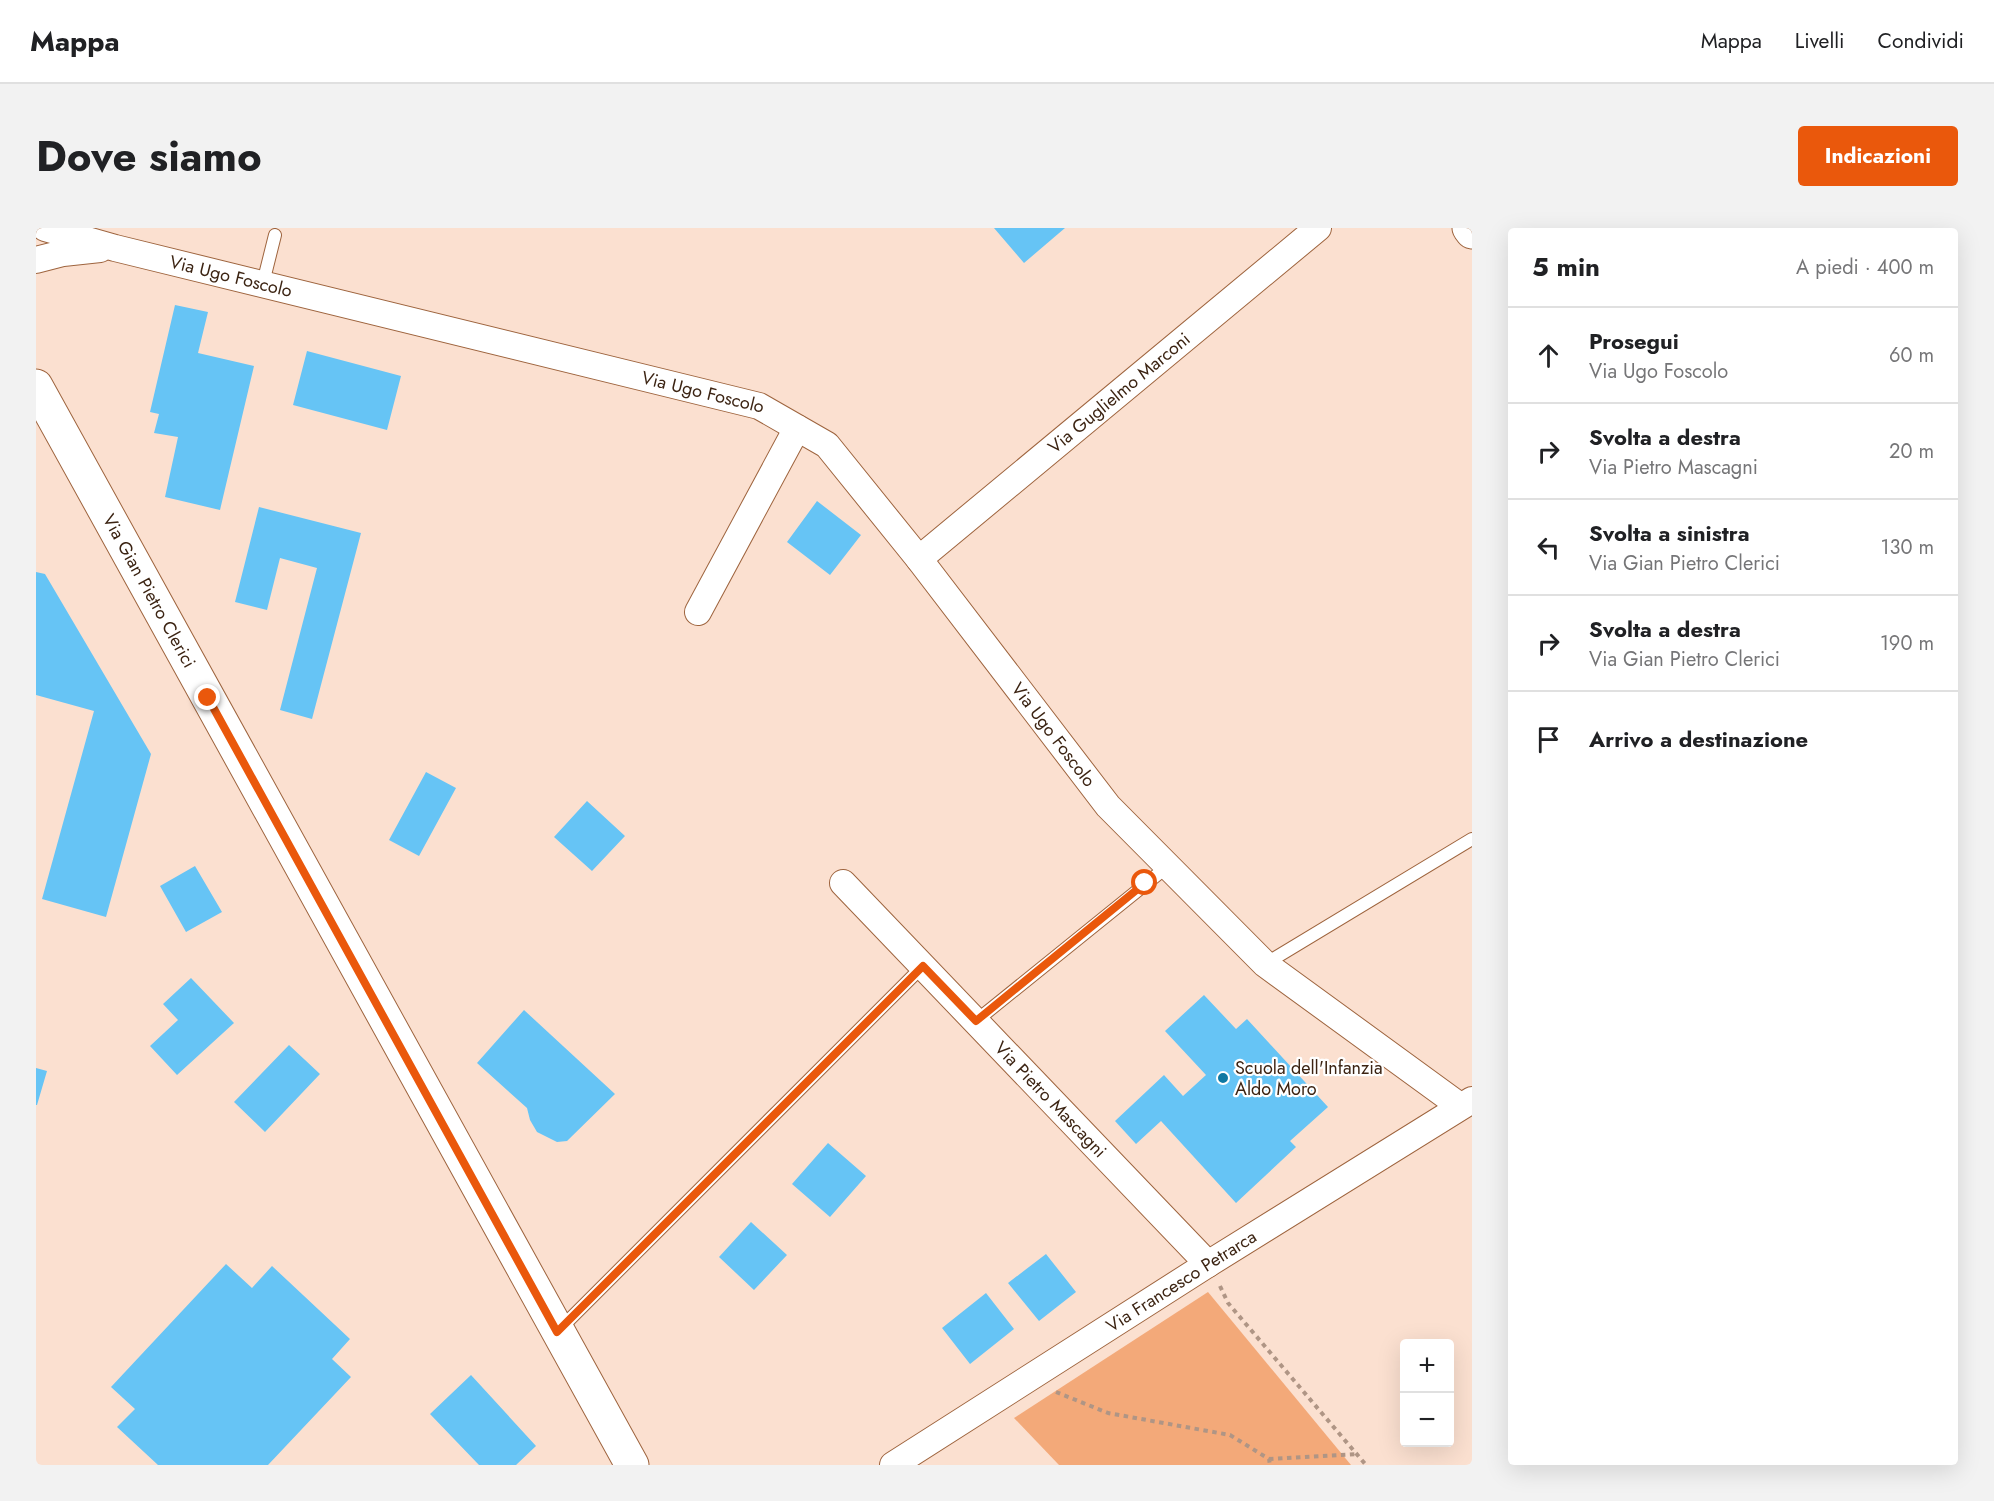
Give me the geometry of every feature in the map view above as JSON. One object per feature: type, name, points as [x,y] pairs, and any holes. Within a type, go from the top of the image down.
[{"type":"main road","points":[[1469,228],[1472,232]]},
{"type":"main road","name":"Via Gian Pietro Clerici","points":[[36,386],[632,1465]]},
{"type":"street","name":"Via Ugo Foscolo","points":[[46,228],[115,248],[759,406],[827,446],[919,559],[1108,806],[1265,964],[1466,1103]]},
{"type":"street","points":[[36,230],[46,228]]},
{"type":"street","name":"Via Guglielmo Marconi","points":[[919,559],[1318,228]]},
{"type":"street","points":[[36,260],[63,253],[115,248]]},
{"type":"street","points":[[36,279],[63,253]]},
{"type":"street","points":[[698,612],[797,428]]},
{"type":"street","name":"Via Pietro Mascagni","points":[[843,883],[1208,1264]]},
{"type":"street","name":"Via Francesco Petrarca","points":[[893,1465],[1466,1103]]},
{"type":"lane","points":[[263,283],[275,235]]},
{"type":"lane","points":[[1265,964],[1472,839]]},
{"type":"lane","points":[[976,1021],[1168,866]]},
{"type":"lane","points":[[557,1332],[923,966]]},
{"type":"path","points":[[1208,1264],[1228,1303],[1366,1465]]},
{"type":"path","points":[[1049,1389],[1108,1413],[1230,1435],[1269,1459],[1357,1454]]},
{"type":"path","points":[[1269,1459],[1270,1465]]},
{"type":"shaded area","points":[[1208,1292],[1351,1465],[1059,1465],[1014,1418]]},
{"type":"building","points":[[994,228],[1065,228],[1024,263]]},
{"type":"building","points":[[175,305],[208,312],[198,353],[254,366],[220,510],[165,497],[178,437],[154,433],[159,414],[150,412]]},
{"type":"building","points":[[307,351],[401,376],[387,430],[293,405]]},
{"type":"building","points":[[817,501],[861,535],[830,575],[787,542]]},
{"type":"building","points":[[259,507],[361,533],[312,719],[280,710],[317,568],[280,558],[267,610],[235,602]]},
{"type":"building","points":[[36,572],[45,574],[151,754],[106,917],[42,899],[94,711],[36,695]]},
{"type":"building","points":[[426,772],[456,788],[419,856],[389,840]]},
{"type":"building","points":[[587,801],[625,836],[592,871],[554,837]]},
{"type":"building","points":[[195,866],[222,912],[186,932],[160,886]]},
{"type":"building","points":[[191,978],[234,1023],[177,1075],[150,1046],[178,1020],[163,1004]]},
{"type":"building","points":[[1204,995],[1236,1029],[1247,1019],[1328,1107],[1290,1141],[1296,1147],[1236,1203],[1161,1121],[1136,1144],[1115,1121],[1164,1075],[1183,1096],[1206,1075],[1165,1031]]},
{"type":"building","points":[[524,1010],[615,1094],[567,1141],[557,1142],[537,1132],[530,1120],[527,1108],[477,1063]]},
{"type":"building","points":[[289,1045],[320,1074],[265,1132],[234,1102]]},
{"type":"building","points":[[36,1068],[47,1071],[37,1105],[36,1105]]},
{"type":"building","points":[[828,1143],[866,1176],[830,1217],[792,1184]]},
{"type":"building","points":[[751,1222],[787,1255],[754,1290],[719,1257]]},
{"type":"building","points":[[1046,1254],[1076,1292],[1039,1321],[1008,1283]]},
{"type":"building","points":[[226,1264],[252,1288],[272,1266],[350,1339],[332,1359],[351,1377],[268,1465],[158,1465],[117,1427],[135,1409],[111,1387]]},
{"type":"building","points":[[986,1293],[1014,1329],[970,1364],[942,1328]]},
{"type":"building","points":[[471,1375],[536,1446],[516,1465],[479,1465],[430,1414]]},
{"type":"place","name":"Scuola dell'Infanzia Aldo Moro","points":[[1223,1078]]},
{"type":"route","points":[[208,698],[557,1332],[909,983],[923,966],[976,1021],[1145,883]]}]
